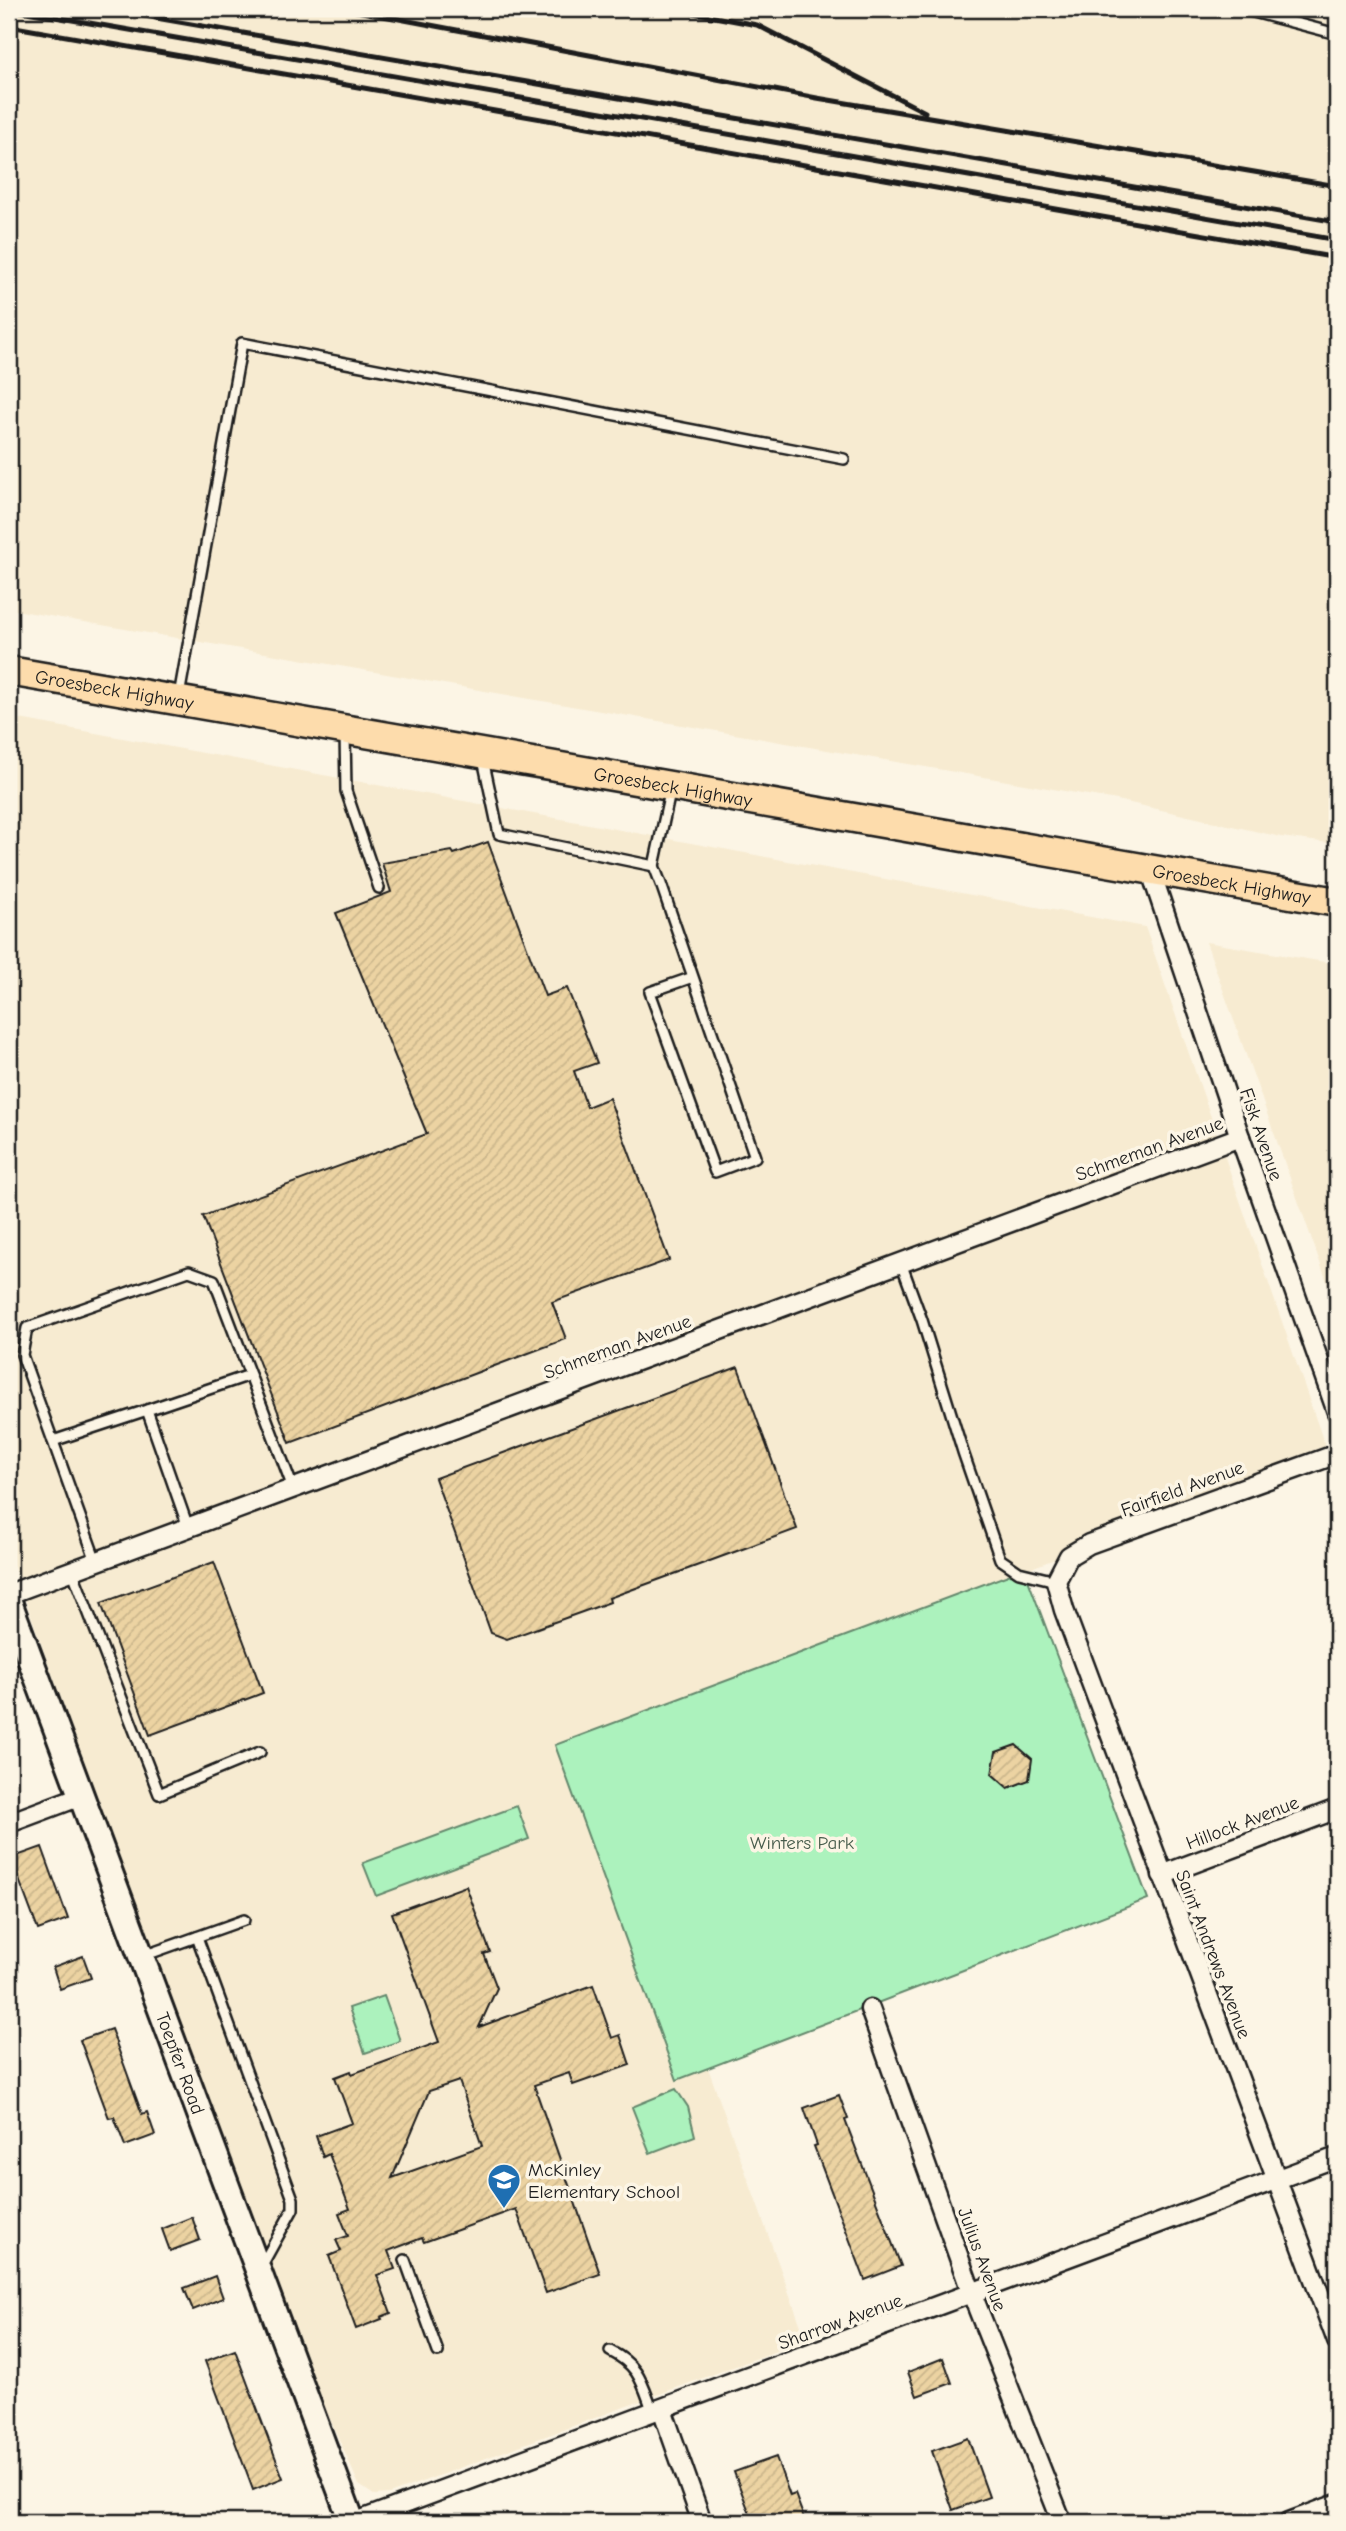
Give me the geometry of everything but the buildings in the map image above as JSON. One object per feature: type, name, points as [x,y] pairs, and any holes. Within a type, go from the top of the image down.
[{"type":"main road","name":"Groesbeck Highway","points":[[9,671],[1337,902]]},
{"type":"street","name":"Fisk Avenue","points":[[1150,869],[1240,1137],[1337,1412]]},
{"type":"street","name":"Schmeman Avenue","points":[[9,1594],[1240,1137]]},
{"type":"street","name":"Fairfield Avenue","points":[[1056,1581],[1069,1556],[1089,1544],[1337,1454]]},
{"type":"street","name":"Saint Andrews Avenue","points":[[1056,1581],[1162,1875],[1337,2341]]},
{"type":"street","name":"Toepfer Road","points":[[9,1602],[354,2522]]},
{"type":"street","points":[[9,1823],[81,1796]]},
{"type":"street","name":"Hillock Avenue","points":[[1162,1875],[1337,1809]]},
{"type":"street","name":"Julius Avenue","points":[[870,2009],[972,2294],[1062,2522]]},
{"type":"street","name":"Sharrow Avenue","points":[[354,2522],[1337,2157]]},
{"type":"street","points":[[657,2411],[702,2522]]},
{"type":"street","points":[[1290,2522],[1337,2504]]},
{"type":"lane","points":[[1242,9],[1337,34]]},
{"type":"lane","points":[[178,701],[242,343],[844,459]]},
{"type":"lane","points":[[345,730],[346,792],[379,888]]},
{"type":"lane","points":[[482,754],[499,834],[654,866]]},
{"type":"lane","points":[[671,786],[654,866],[693,976],[755,1157],[715,1172],[650,992],[693,976]]},
{"type":"lane","points":[[901,1263],[1000,1559],[1020,1572],[1056,1581]]},
{"type":"lane","points":[[96,1561],[22,1355],[27,1328],[189,1271],[214,1280],[293,1488]]},
{"type":"lane","points":[[53,1441],[250,1375]]},
{"type":"lane","points":[[147,1410],[188,1527]]},
{"type":"lane","points":[[72,1570],[159,1794],[260,1752]]},
{"type":"lane","points":[[141,1957],[244,1920]]},
{"type":"lane","points":[[197,1937],[293,2199],[293,2209],[259,2270]]},
{"type":"lane","points":[[405,2260],[438,2353]]},
{"type":"lane","points":[[610,2351],[634,2365],[657,2411]]},
{"type":"shaded area","points":[[9,9],[1337,9],[1337,844],[1281,837],[1117,800],[9,609]]},
{"type":"shaded area","points":[[9,717],[1145,927],[1329,1457],[555,1745],[677,2080],[708,2068],[806,2340],[389,2494],[374,2495],[359,2485],[298,2346],[134,1903],[9,1554]]},
{"type":"shaded area","points":[[1206,942],[1337,964],[1337,1310]]},
{"type":"green space","name":"Winters Park","points":[[1024,1569],[1148,1899],[677,2080],[555,1745]]},
{"type":"green space","points":[[517,1806],[529,1839],[376,1896],[363,1863]]},
{"type":"green space","points":[[384,1996],[400,2041],[365,2053],[349,2008]]},
{"type":"green space","points":[[676,2089],[688,2107],[695,2136],[650,2153],[632,2107]]},
{"type":"railway","points":[[9,9],[1337,240]]},
{"type":"railway","points":[[104,9],[1337,222]]},
{"type":"railway","points":[[346,9],[817,98],[1337,186]]},
{"type":"railway","points":[[672,9],[757,25],[925,112]]},
{"type":"railway","points":[[9,26],[1337,258]]},
{"type":"place","name":"McKinley Elementary School","points":[[504,2210]]}]
